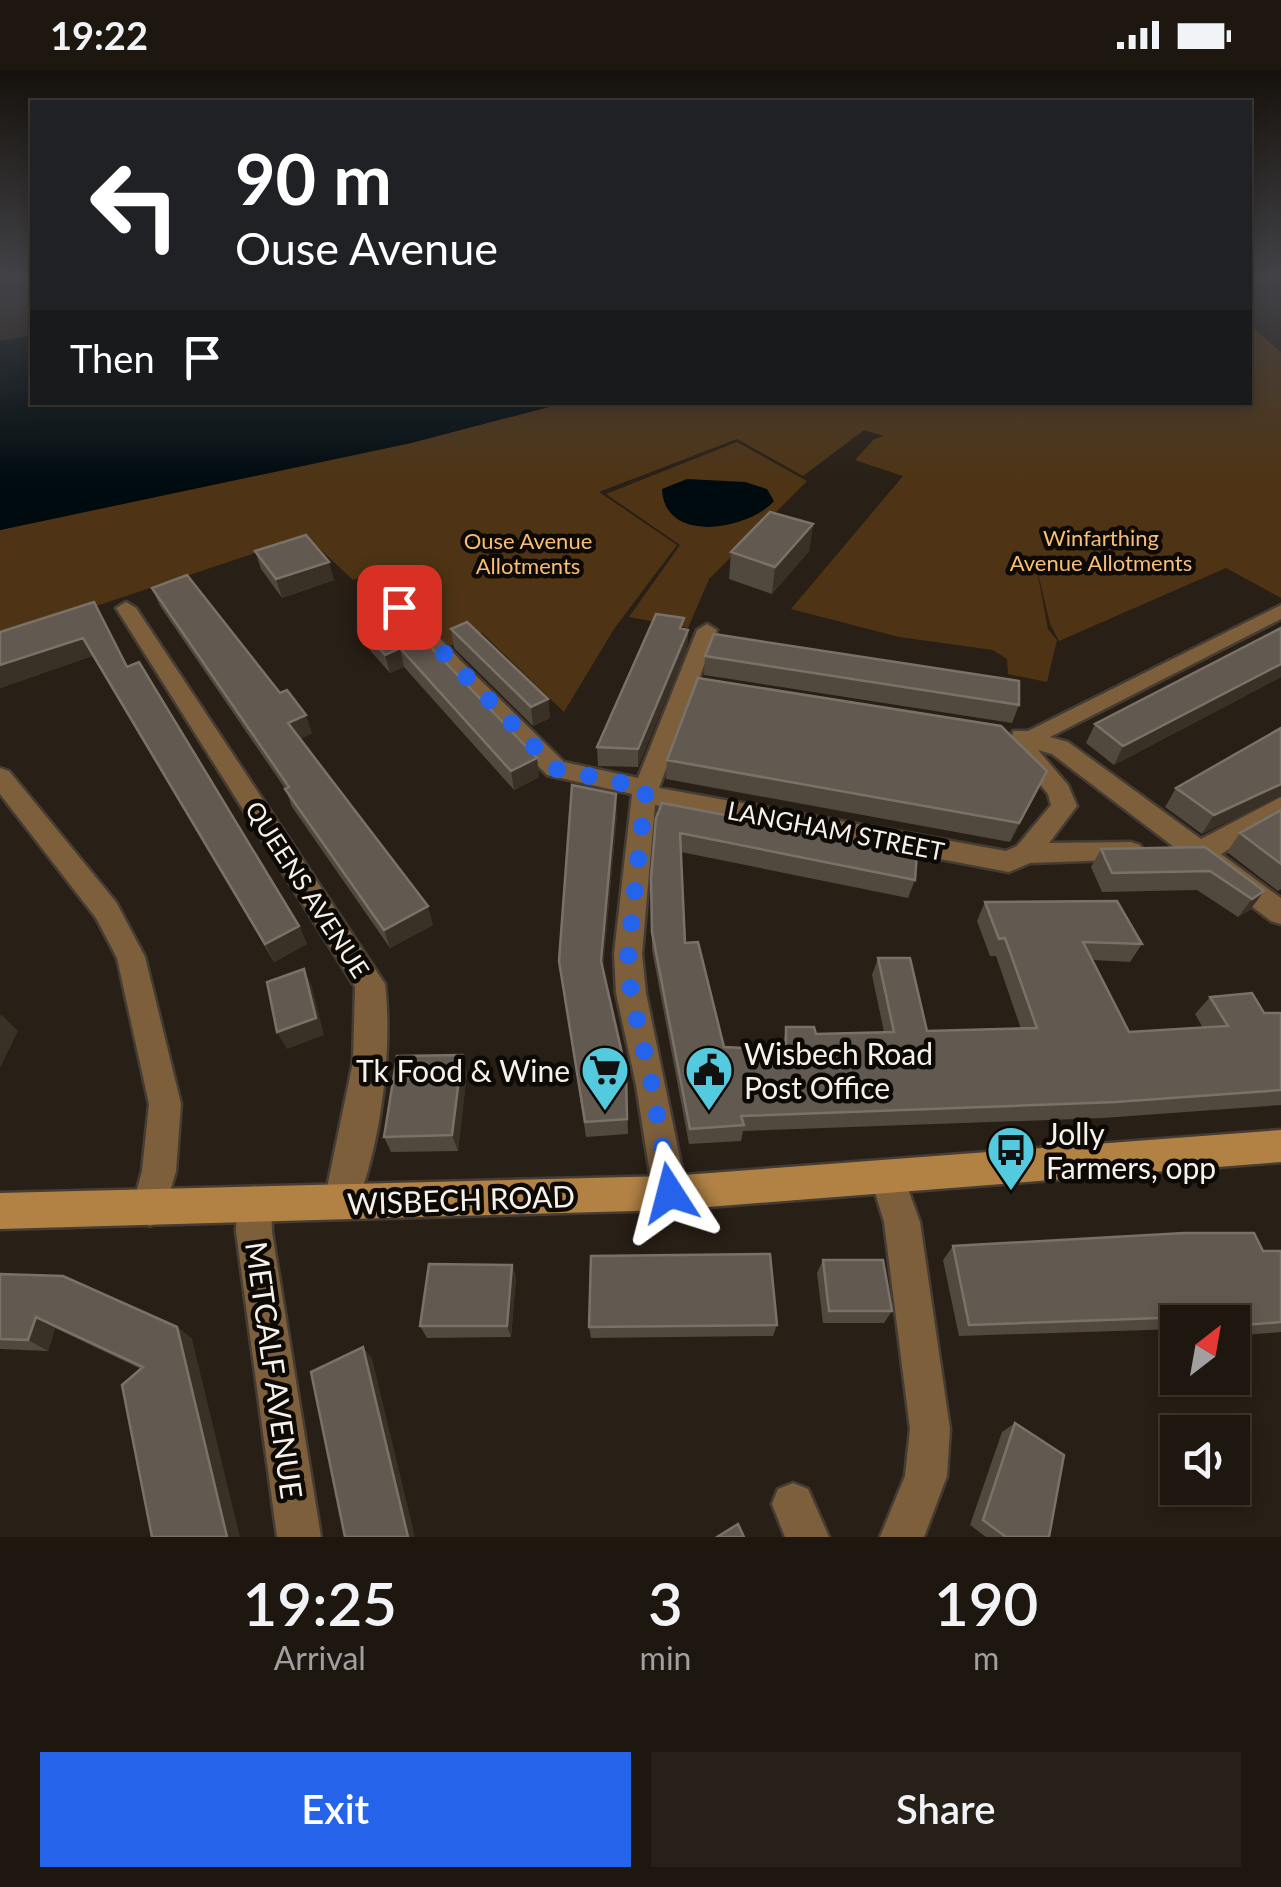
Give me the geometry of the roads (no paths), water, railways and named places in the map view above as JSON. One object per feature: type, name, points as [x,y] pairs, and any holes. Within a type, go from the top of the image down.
[{"type":"street","name":"LANGHAM STREET","points":[[373,578],[453,666],[556,769],[645,791],[1008,862],[1026,853],[1201,850]]},
{"type":"street","name":"QUEENS AVENUE","points":[[126,608],[370,984],[374,1005],[354,1161],[341,1202]]},
{"type":"street","points":[[1026,853],[1064,806],[1059,790],[1024,754],[1023,748],[1042,731],[1281,611]]},
{"type":"street","points":[[670,1193],[652,1085],[631,993],[628,954],[645,791],[695,684],[707,630]]},
{"type":"street","points":[[991,732],[1060,748],[1281,913]]},
{"type":"street","points":[[0,777],[106,910],[131,957],[165,1104],[159,1171],[150,1208]]},
{"type":"street","points":[[1201,850],[1281,806]]},
{"type":"street","name":"WISBECH ROAD","points":[[0,1211],[670,1193],[1281,1146]]},
{"type":"street","points":[[888,1179],[902,1222],[930,1429],[926,1476],[902,1537]]},
{"type":"street","name":"METCALF AVENUE","points":[[254,1203],[254,1232],[300,1537]]},
{"type":"place","name":"Tk Food & Wine","points":[[605,1112]]},
{"type":"place","name":"Wisbech Road Post Office","points":[[709,1112]]},
{"type":"place","name":"Jolly Farmers, opp","points":[[1011,1192]]},
{"type":"park label","name":"Winfarthing Avenue Allotments","points":[[1101,550]]},
{"type":"park label","name":"Ouse Avenue Allotments","points":[[528,552]]}]
